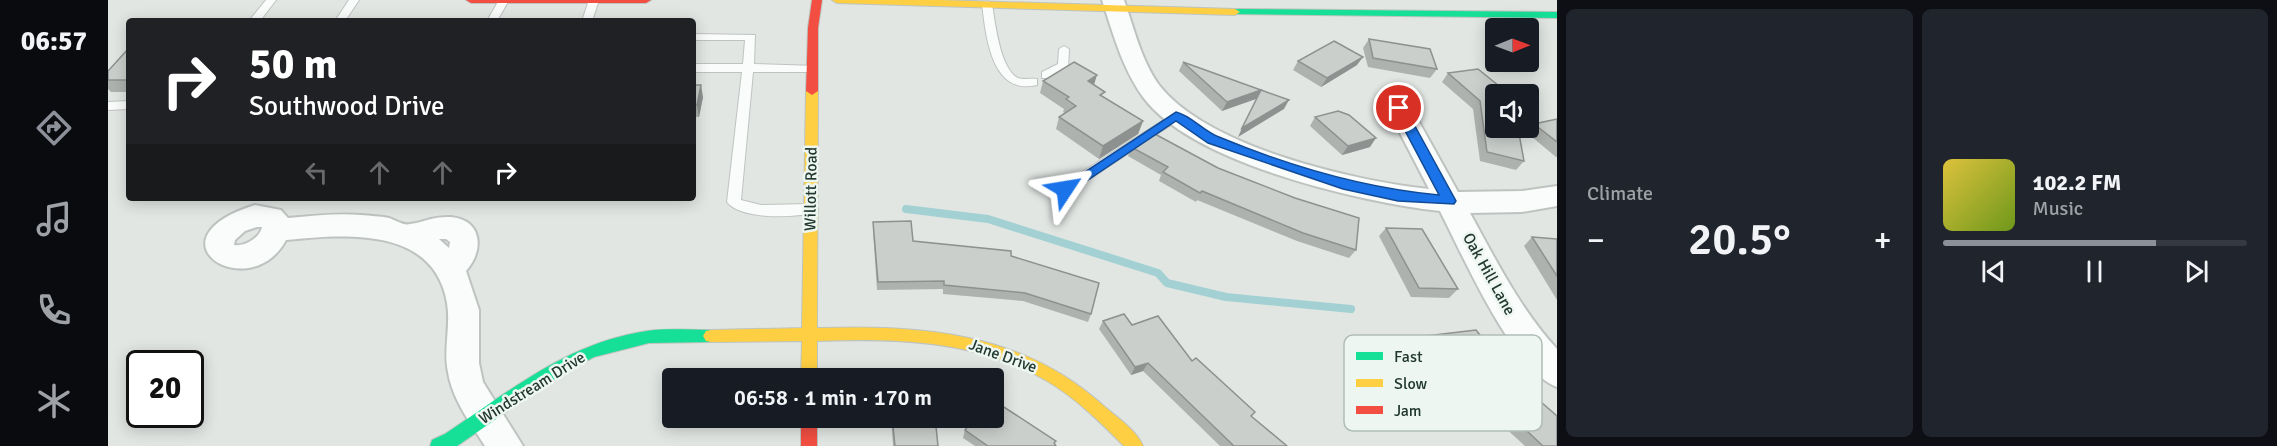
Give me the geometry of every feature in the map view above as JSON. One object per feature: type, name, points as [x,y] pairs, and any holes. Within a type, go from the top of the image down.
[{"type":"main road","points":[[471,0],[646,0]]},
{"type":"main road","name":"Willott Road","points":[[809,368],[813,28],[817,0]]},
{"type":"main road","points":[[837,0],[1557,15]]},
{"type":"main road","name":"Windstream Drive","points":[[438,446],[558,368],[588,352],[623,341],[662,334],[742,337],[809,335]]},
{"type":"main road","name":"Jane Drive","points":[[809,335],[877,334],[942,337],[984,345],[1040,369],[1066,385],[1105,416],[1135,446]]},
{"type":"main road","points":[[809,428],[809,446]]},
{"type":"street","points":[[1115,5],[1139,70],[1152,92],[1176,116],[1212,140],[1343,185],[1398,196],[1449,201],[1518,202],[1557,196]]},
{"type":"street","name":"Oak Hill Lane","points":[[1399,108],[1501,298],[1525,335]]},
{"type":"street","points":[[277,230],[348,224],[372,225],[411,237],[431,249],[446,262],[462,302],[463,359],[467,382],[505,446]]},
{"type":"street","name":"Oak Hill Lane","points":[[1542,355],[1557,372]]},
{"type":"lane","points":[[256,18],[271,0]]},
{"type":"lane","points":[[342,18],[354,0]]},
{"type":"lane","points":[[494,18],[504,0]]},
{"type":"lane","points":[[588,18],[594,0]]},
{"type":"lane","points":[[987,4],[994,48],[999,54],[1001,68],[1006,75],[1023,82],[1033,82]]},
{"type":"lane","points":[[696,37],[751,37],[734,202],[740,206],[756,209],[811,209]]},
{"type":"lane","points":[[1046,75],[1064,66],[1064,49]]},
{"type":"lane","points":[[696,68],[813,68]]},
{"type":"lane","points":[[108,106],[126,105]]},
{"type":"lane","points":[[1065,189],[1176,116]]},
{"type":"building","points":[[1369,39],[1430,49],[1437,69],[1373,58]]},
{"type":"building","points":[[1334,41],[1363,57],[1327,78],[1298,61]]},
{"type":"building","points":[[126,51],[126,80],[108,80],[108,71]]},
{"type":"building","points":[[1074,62],[1097,75],[1088,81],[1105,92],[1100,95],[1143,121],[1103,146],[1059,117],[1076,106],[1066,99],[1069,97],[1043,81]]},
{"type":"building","points":[[1183,62],[1261,90],[1227,102]]},
{"type":"building","points":[[1478,69],[1497,84],[1485,84],[1485,137],[1480,101],[1448,73]]},
{"type":"building","points":[[696,85],[701,85],[697,105]]},
{"type":"building","points":[[1261,90],[1289,100],[1242,128]]},
{"type":"building","points":[[1338,111],[1349,115],[1376,138],[1348,146],[1315,117]]},
{"type":"building","points":[[1557,119],[1557,142],[1539,128],[1539,123]]},
{"type":"building","points":[[1153,133],[1218,168],[1295,198],[1359,218],[1356,250],[1303,233],[1202,191],[1200,193],[1163,172],[1168,167],[1131,147]]},
{"type":"building","points":[[1485,138],[1520,138],[1524,161],[1487,152]]},
{"type":"building","points":[[911,221],[913,241],[1011,251],[1011,256],[1099,283],[1091,314],[1025,293],[944,285],[944,281],[878,282],[873,222]]},
{"type":"building","points":[[1386,228],[1422,229],[1458,289],[1419,288]]},
{"type":"building","points":[[1532,237],[1557,239],[1557,276]]},
{"type":"building","points":[[1124,314],[1132,325],[1158,316],[1192,361],[1196,358],[1255,412],[1251,416],[1287,446],[1234,446],[1148,363],[1135,367],[1103,321]]},
{"type":"building","points":[[1476,330],[1480,335],[1433,335]]},
{"type":"building","points":[[1542,403],[1557,416],[1557,446],[1543,446],[1527,431],[1542,431]]},
{"type":"building","points":[[1004,407],[1056,441],[1054,443],[1056,446],[988,446],[965,430],[967,428],[1004,428]]},
{"type":"building","points":[[893,428],[936,428],[938,446],[895,446]]},
{"type":"waterway","points":[[906,209],[988,219],[1158,273],[1167,283],[1226,297],[1351,309]]},
{"type":"traffic: fast","points":[[1235,12],[1557,15]]},
{"type":"traffic: fast","points":[[438,446],[451,440],[554,370],[589,352],[649,337],[711,336]]},
{"type":"traffic: slow","points":[[837,0],[1235,12]]},
{"type":"traffic: slow","points":[[809,368],[812,91]]},
{"type":"traffic: slow","points":[[711,336],[885,334],[928,337],[970,344],[1011,356],[1063,382],[1085,399],[1135,446]]},
{"type":"traffic: jam","points":[[471,0],[646,0]]},
{"type":"traffic: jam","points":[[812,91],[813,28],[817,0]]},
{"type":"traffic: jam","points":[[809,428],[809,446]]},
{"type":"route","points":[[1065,189],[1176,116],[1212,140],[1343,185],[1398,196],[1449,201],[1399,108]]}]
